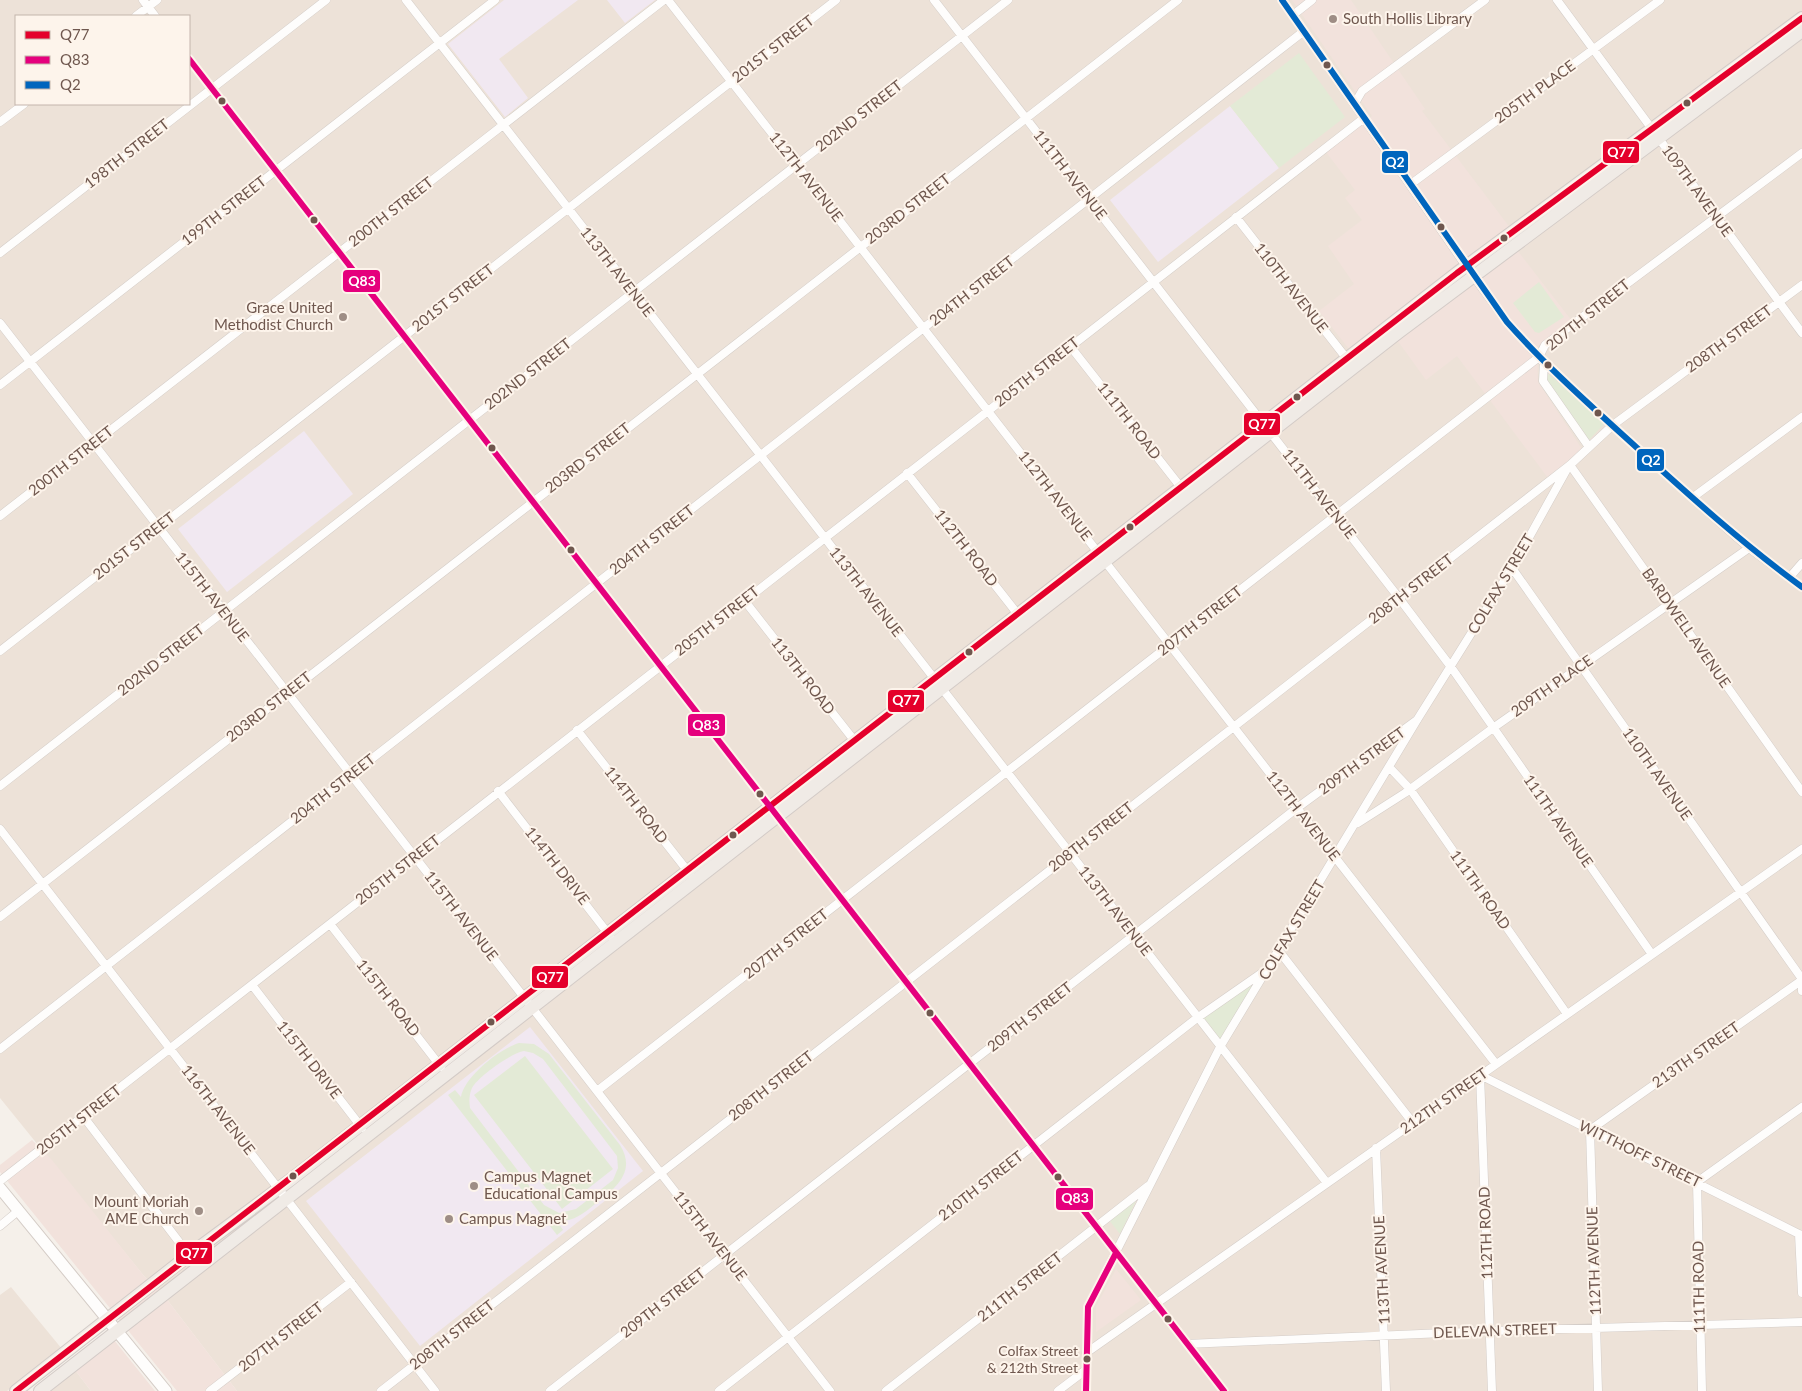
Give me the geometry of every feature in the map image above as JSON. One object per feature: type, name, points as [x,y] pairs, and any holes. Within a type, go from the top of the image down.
[{"type":"main road","points":[[1655,134],[1802,18]]},
{"type":"main road","points":[[1267,427],[1347,359],[1655,134],[1802,31]]},
{"type":"main road","points":[[40,1391],[118,1332],[283,1193],[442,1068],[1470,271]]},
{"type":"main road","points":[[0,1188],[166,1391]]},
{"type":"main road","points":[[16,1391],[189,1255],[283,1193]]},
{"type":"street","points":[[137,15],[146,3],[157,0]]},
{"type":"street","name":"198TH STREET","points":[[0,254],[326,0]]},
{"type":"street","name":"113TH AVENUE","points":[[406,0],[1327,1184]]},
{"type":"street","name":"199TH STREET","points":[[0,385],[494,0]]},
{"type":"street","name":"200TH STREET","points":[[0,516],[664,0]]},
{"type":"street","name":"112TH AVENUE","points":[[668,0],[1496,1064]]},
{"type":"street","name":"201ST STREET","points":[[0,650],[836,0]]},
{"type":"street","name":"111TH AVENUE","points":[[934,0],[1267,427],[1451,667],[1651,953]]},
{"type":"street","name":"202ND STREET","points":[[0,786],[1008,0]]},
{"type":"street","name":"203RD STREET","points":[[0,917],[1178,0]]},
{"type":"street","points":[[1282,0],[1507,322],[1542,360],[1692,498],[1749,548],[1802,587]]},
{"type":"street","points":[[1293,15],[1312,0]]},
{"type":"street","points":[[1354,103],[1362,91],[1486,0]]},
{"type":"street","name":"109TH AVENUE","points":[[1557,0],[1802,333]]},
{"type":"street","name":"205TH PLACE","points":[[1411,184],[1660,0]]},
{"type":"street","points":[[146,3],[155,15]]},
{"type":"street","name":"204TH STREET","points":[[0,1049],[1304,31]]},
{"type":"street","points":[[190,61],[1224,1391]]},
{"type":"street","points":[[0,122],[23,105]]},
{"type":"street","name":"205TH STREET","points":[[0,1181],[1364,118]]},
{"type":"street","name":"207TH STREET","points":[[597,1090],[1335,516],[1542,360],[1545,345],[1802,153]]},
{"type":"street","name":"110TH AVENUE","points":[[1236,217],[1347,359]]},
{"type":"street","name":"208TH STREET","points":[[381,1391],[1570,465],[1613,425],[1802,285]]},
{"type":"street","name":"115TH AVENUE","points":[[0,323],[830,1391]]},
{"type":"street","name":"111TH ROAD","points":[[1070,346],[1184,492]]},
{"type":"street","points":[[1542,360],[1543,381],[1589,447]]},
{"type":"street","points":[[1692,498],[1802,417]]},
{"type":"street","name":"COLFAX STREET","points":[[1086,1391],[1088,1307],[1220,1047],[1336,858],[1417,720],[1512,568],[1570,465]]},
{"type":"street","name":"BARDWELL AVENUE","points":[[1570,465],[1802,792]]},
{"type":"street","name":"112TH ROAD","points":[[907,473],[1022,619]]},
{"type":"street","name":"209TH PLACE","points":[[1355,824],[1410,788],[1749,548]]},
{"type":"street","points":[[1789,578],[1802,563]]},
{"type":"street","name":"110TH AVENUE","points":[[1512,568],[1802,979]]},
{"type":"street","name":"113TH ROAD","points":[[744,600],[859,746]]},
{"type":"street","name":"209TH STREET","points":[[550,1391],[1297,808],[1417,720]]},
{"type":"street","name":"114TH ROAD","points":[[577,730],[692,875]]},
{"type":"street","name":"111TH ROAD","points":[[1390,768],[1410,788],[1567,1014]]},
{"type":"street","name":"114TH DRIVE","points":[[498,791],[611,937]]},
{"type":"street","name":"116TH AVENUE","points":[[0,829],[435,1391]]},
{"type":"street","name":"212TH STREET","points":[[1086,1353],[1651,953],[1802,849]]},
{"type":"street","name":"115TH ROAD","points":[[330,924],[442,1068]]},
{"type":"street","points":[[1279,951],[1413,1123]]},
{"type":"street","name":"210TH STREET","points":[[719,1391],[787,1336],[1197,1018],[1269,967]]},
{"type":"street","name":"213TH STREET","points":[[1590,1130],[1802,979]]},
{"type":"street","name":"115TH DRIVE","points":[[252,985],[364,1130]]},
{"type":"street","name":"112TH ROAD","points":[[1480,1075],[1492,1391]]},
{"type":"street","name":"WITTHOFF STREET","points":[[1480,1075],[1801,1233]]},
{"type":"street","points":[[1697,1182],[1802,1107]]},
{"type":"street","points":[[83,1116],[189,1255]]},
{"type":"street","name":"112TH AVENUE","points":[[1590,1130],[1598,1391]]},
{"type":"street","name":"113TH AVENUE","points":[[1376,1148],[1386,1391]]},
{"type":"street","name":"111TH ROAD","points":[[1697,1182],[1702,1391]]},
{"type":"street","name":"211TH STREET","points":[[886,1391],[1152,1183]]},
{"type":"street","points":[[0,1226],[18,1211]]},
{"type":"street","points":[[1801,1233],[1802,1293]]},
{"type":"street","name":"207TH STREET","points":[[210,1391],[352,1282]]},
{"type":"street","name":"DELEVAN STREET","points":[[1188,1344],[1490,1331],[1802,1322]]},
{"type":"street","points":[[1058,1391],[1087,1369]]},
{"type":"shaded area","points":[[0,0],[1802,0],[1802,1391],[237,1391],[165,1297],[144,1276],[0,1098]]},
{"type":"shaded area","points":[[504,0],[578,0],[499,59],[528,98],[505,117],[448,44]]},
{"type":"shaded area","points":[[607,0],[655,0],[625,23]]},
{"type":"shaded area","points":[[1292,0],[1351,0],[1425,109],[1422,111],[1523,245],[1517,250],[1572,321],[1537,347],[1538,382],[1582,449],[1548,478],[1457,356],[1426,380],[1384,322],[1349,349],[1319,311],[1354,284],[1328,246],[1362,220],[1345,198],[1355,190],[1326,152],[1372,116]]},
{"type":"shaded area","points":[[1230,106],[1279,168],[1158,262],[1110,200]]},
{"type":"shaded area","points":[[304,431],[353,494],[227,592],[178,529]]},
{"type":"shaded area","name":"Campus Magnet Educational Campus","points":[[530,1027],[643,1171],[420,1346],[306,1201]]},
{"type":"shaded area","points":[[32,1140],[52,1160],[144,1276],[165,1297],[237,1391],[177,1391],[0,1172],[0,1165]]},
{"type":"shaded area","points":[[1116,1269],[1141,1300],[1096,1332],[1096,1307]]},
{"type":"shaded area","points":[[11,1287],[62,1349],[7,1391],[0,1391],[0,1295]]},
{"type":"shaded area","points":[[114,1340],[155,1391],[91,1391],[75,1370]]},
{"type":"shaded area","points":[[75,1370],[91,1391],[48,1391]]},
{"type":"green space","points":[[1299,53],[1345,117],[1279,168],[1230,106]]},
{"type":"green space","points":[[1539,282],[1564,317],[1539,333],[1535,332],[1513,303]]},
{"type":"green space","points":[[1546,372],[1606,422],[1589,440],[1547,381]]},
{"type":"green space","points":[[1256,980],[1220,1044],[1200,1019]]},
{"type":"green space","points":[[519,1043],[534,1044],[549,1054],[620,1145],[625,1155],[625,1172],[616,1186],[582,1214],[573,1219],[557,1221],[563,1230],[557,1235],[448,1095],[455,1090],[461,1097],[475,1073],[493,1057]],"holes":[[[524,1051],[533,1053],[543,1059],[617,1156],[618,1168],[613,1180],[576,1209],[559,1213],[544,1205],[470,1108],[469,1098],[475,1083],[503,1061],[518,1053]]]},
{"type":"green space","points":[[525,1056],[613,1169],[562,1209],[474,1095]]},
{"type":"green space","points":[[1137,1199],[1120,1234],[1109,1220]]},
{"type":"transit line","name":"Q2","points":[[1282,0],[1507,322],[1570,386],[1676,484],[1738,537],[1802,587]]},
{"type":"transit line","name":"Q77","points":[[16,1391],[1457,273],[1802,18]]},
{"type":"transit line","name":"Q83","points":[[190,60],[1224,1391]]},
{"type":"transit line","name":"Q83","points":[[1086,1391],[1088,1307],[1116,1253]]},
{"type":"place","name":"South Hollis Library","points":[[1333,19]]},
{"type":"place","name":"Grace United Methodist Church","points":[[343,317]]},
{"type":"place","name":"Campus Magnet Educational Campus","points":[[474,1186]]},
{"type":"place","name":"Mount Moriah AME Church","points":[[199,1211]]},
{"type":"place","name":"Campus Magnet","points":[[449,1219]]},
{"type":"place","name":"Colfax Street & 212th Street","points":[[1087,1359]]}]
